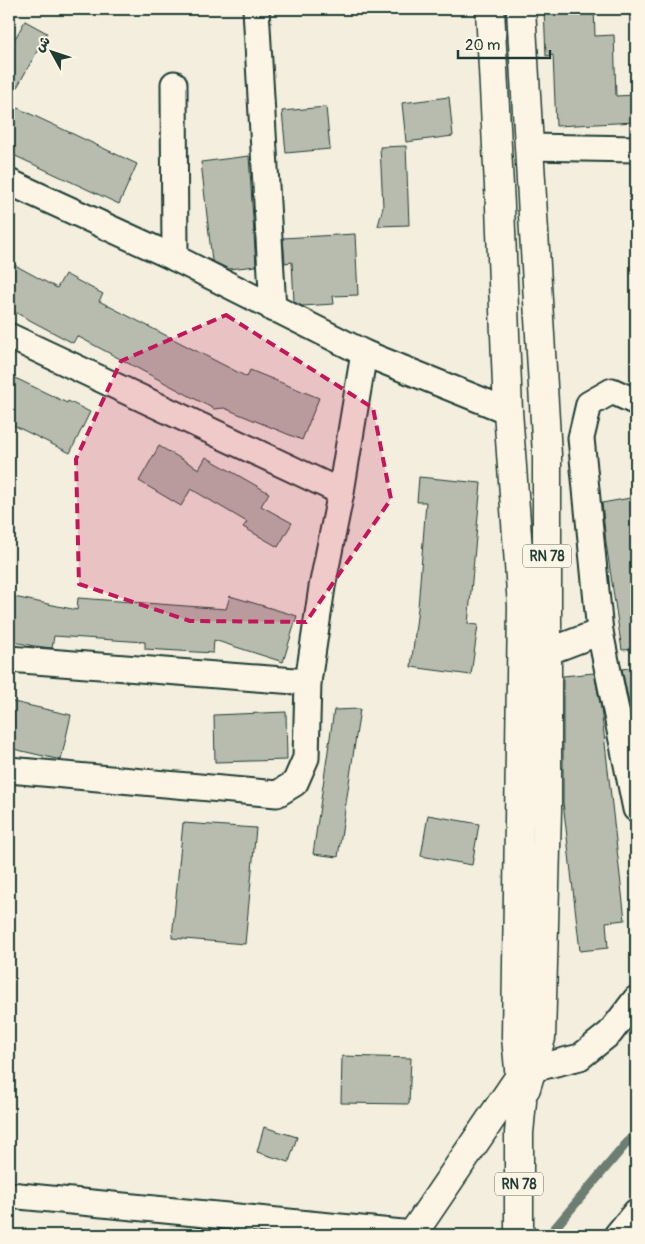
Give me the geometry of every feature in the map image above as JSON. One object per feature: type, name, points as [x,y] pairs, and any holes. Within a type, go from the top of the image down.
[{"type":"main road","name":"RN 78","points":[[490,9],[508,411],[522,606],[516,1037],[525,1082]]},
{"type":"main road","name":"RN 78","points":[[520,1235],[519,1133],[525,1082],[542,1038],[547,810],[547,455],[522,9]]},
{"type":"main road","points":[[412,1235],[525,1082]]},
{"type":"street","points":[[256,9],[274,309]]},
{"type":"street","points":[[174,84],[175,258]]},
{"type":"street","points":[[529,146],[636,149]]},
{"type":"street","points":[[9,182],[175,258],[364,353],[508,411]]},
{"type":"street","points":[[9,336],[341,492]]},
{"type":"street","points":[[9,770],[277,794],[295,783],[306,758],[308,682],[322,587],[341,492],[364,353]]},
{"type":"street","points":[[636,402],[612,391],[589,404],[581,438],[600,632],[636,809]]},
{"type":"street","points":[[547,652],[600,632]]},
{"type":"street","points":[[9,659],[308,682]]},
{"type":"street","points":[[525,1082],[580,1057],[610,1033],[636,998]]},
{"type":"street","points":[[9,1195],[412,1235]]},
{"type":"street","points":[[617,1235],[636,1212]]},
{"type":"highlighted area","points":[[226,315],[373,408],[391,499],[306,622],[190,621],[79,584],[76,459],[121,361]]},
{"type":"building","points":[[544,9],[594,9],[595,36],[614,35],[616,96],[636,95],[636,122],[556,126],[553,55],[546,56]]},
{"type":"building","points":[[25,21],[47,33],[9,102],[9,49]]},
{"type":"building","points":[[449,97],[453,136],[406,142],[402,103]]},
{"type":"building","points":[[9,104],[137,164],[119,204],[9,153]]},
{"type":"building","points":[[326,107],[330,149],[286,153],[282,111]]},
{"type":"building","points":[[406,146],[409,225],[378,226],[383,207],[380,147]]},
{"type":"building","points":[[249,156],[256,266],[229,269],[212,261],[201,162]]},
{"type":"building","points":[[355,234],[358,295],[333,296],[334,304],[302,306],[294,302],[292,262],[285,263],[283,238]]},
{"type":"building","points":[[9,262],[57,288],[65,274],[103,294],[99,301],[247,377],[250,370],[319,398],[302,440],[224,408],[214,409],[77,336],[73,343],[9,309]]},
{"type":"building","points":[[9,375],[90,412],[70,453],[9,423]]},
{"type":"building","points":[[159,446],[199,469],[206,457],[269,493],[261,506],[292,523],[278,547],[243,527],[247,522],[191,489],[181,506],[139,481]]},
{"type":"building","points":[[419,477],[481,483],[468,624],[478,625],[471,675],[411,667],[418,608],[426,502],[417,502]]},
{"type":"building","points":[[636,497],[636,649],[622,650],[602,503]]},
{"type":"building","points":[[9,596],[77,610],[78,598],[226,609],[230,596],[297,616],[283,662],[214,640],[213,653],[145,649],[145,642],[54,636],[52,648],[9,641]]},
{"type":"building","points":[[636,667],[636,702],[629,703],[622,669]]},
{"type":"building","points":[[594,673],[601,708],[625,920],[606,922],[608,948],[580,951],[563,802],[563,676]]},
{"type":"building","points":[[9,701],[71,715],[61,760],[9,748]]},
{"type":"building","points":[[360,709],[338,857],[313,854],[334,710]]},
{"type":"building","points":[[286,712],[287,760],[215,762],[214,715]]},
{"type":"building","points":[[428,815],[479,824],[472,865],[421,856]]},
{"type":"building","points":[[183,823],[256,828],[245,944],[172,938]]},
{"type":"building","points":[[342,1056],[411,1058],[409,1104],[341,1103]]},
{"type":"building","points":[[264,1127],[297,1137],[289,1162],[257,1152]]},
{"type":"waterway","points":[[549,1235],[636,1132]]}]
